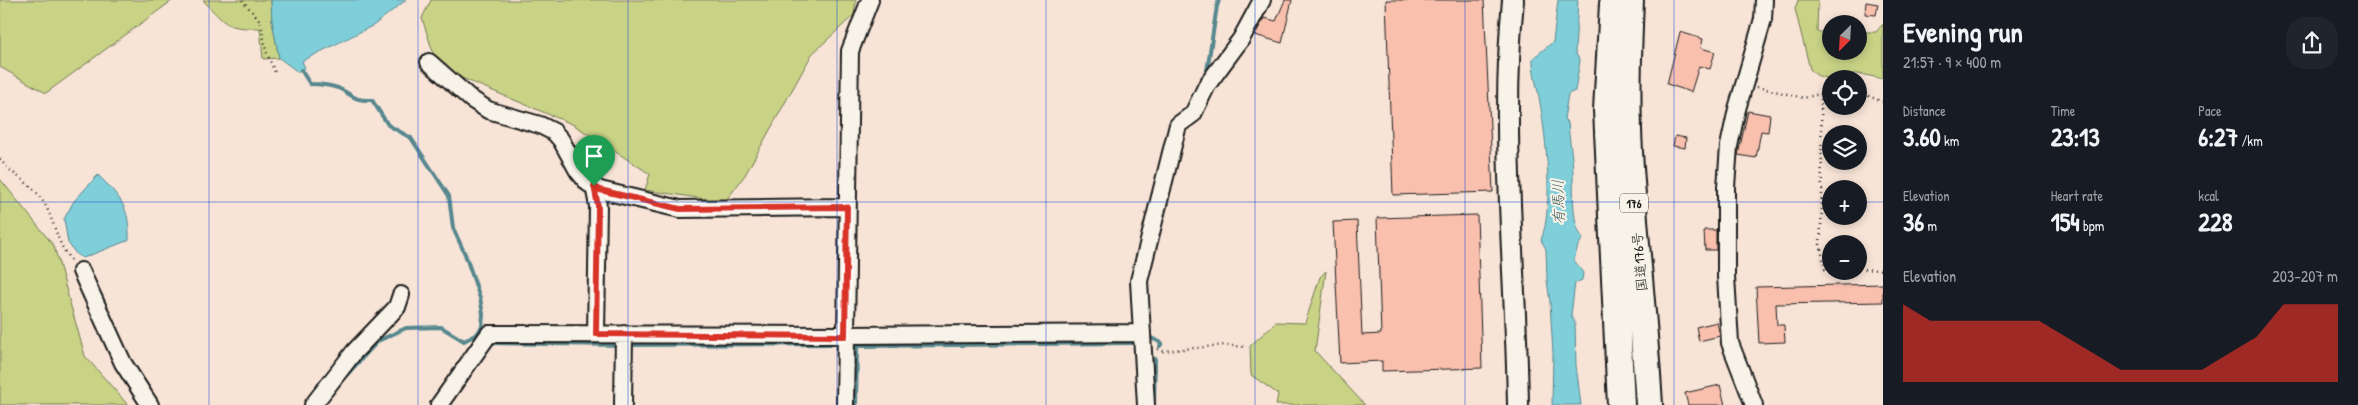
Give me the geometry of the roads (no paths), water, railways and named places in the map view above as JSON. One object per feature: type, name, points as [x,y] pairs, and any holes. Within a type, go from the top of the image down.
[{"type":"highway","name":"国道176号","points":[[1614,0],[1607,110],[1621,405]]},
{"type":"highway","name":"国道176号","points":[[1630,0],[1627,67],[1629,152],[1649,405]]},
{"type":"street","points":[[845,405],[850,51],[870,0]]},
{"type":"street","points":[[1146,405],[1141,338],[1140,281],[1178,125],[1193,114],[1207,86],[1242,39],[1262,0]]},
{"type":"street","points":[[1513,0],[1508,48],[1509,154],[1518,405]]},
{"type":"street","points":[[1754,405],[1730,343],[1726,276],[1726,187],[1730,146],[1762,19],[1764,0]]},
{"type":"street","points":[[429,62],[471,99],[488,110],[540,125],[554,132],[561,140],[578,171],[600,190],[680,209],[847,207]]},
{"type":"street","points":[[594,186],[598,206],[596,334]]},
{"type":"street","points":[[81,271],[123,363],[150,405]]},
{"type":"street","points":[[313,405],[354,352],[397,306],[401,295]]},
{"type":"street","points":[[439,405],[489,334],[1141,338]]},
{"type":"street","points":[[623,405],[624,334]]},
{"type":"water","points":[[271,0],[406,0],[374,25],[302,61],[305,68],[298,72],[279,58],[272,21]]},
{"type":"water","name":"有馬川","points":[[1558,0],[1578,0],[1575,52],[1580,61],[1575,91],[1568,94],[1564,119],[1568,123],[1572,155],[1575,217],[1579,232],[1583,238],[1578,246],[1574,260],[1583,273],[1582,280],[1575,283],[1571,315],[1575,323],[1576,365],[1581,405],[1552,405],[1553,354],[1550,302],[1546,249],[1541,240],[1547,210],[1548,172],[1545,134],[1533,69],[1533,58],[1553,42]]},
{"type":"water","points":[[98,175],[122,203],[128,219],[129,240],[83,258],[77,255],[68,243],[64,219],[74,201]]},
{"type":"waterway","points":[[1207,71],[1219,0]]},
{"type":"waterway","points":[[301,70],[310,84],[335,87],[357,98],[372,100],[388,125],[411,138],[449,196],[453,228],[465,254],[480,298],[483,314],[482,327],[477,334]]},
{"type":"waterway","points":[[343,379],[378,341],[406,328],[441,327],[464,341],[477,334],[482,337]]},
{"type":"waterway","points":[[1148,332],[1151,338],[1162,343],[1160,346]]},
{"type":"waterway","points":[[856,405],[857,346],[1133,343],[1138,340]]},
{"type":"waterway","points":[[488,341],[491,343],[620,345]]},
{"type":"waterway","points":[[627,345],[843,344]]},
{"type":"waterway","points":[[1154,405],[1155,359]]}]
